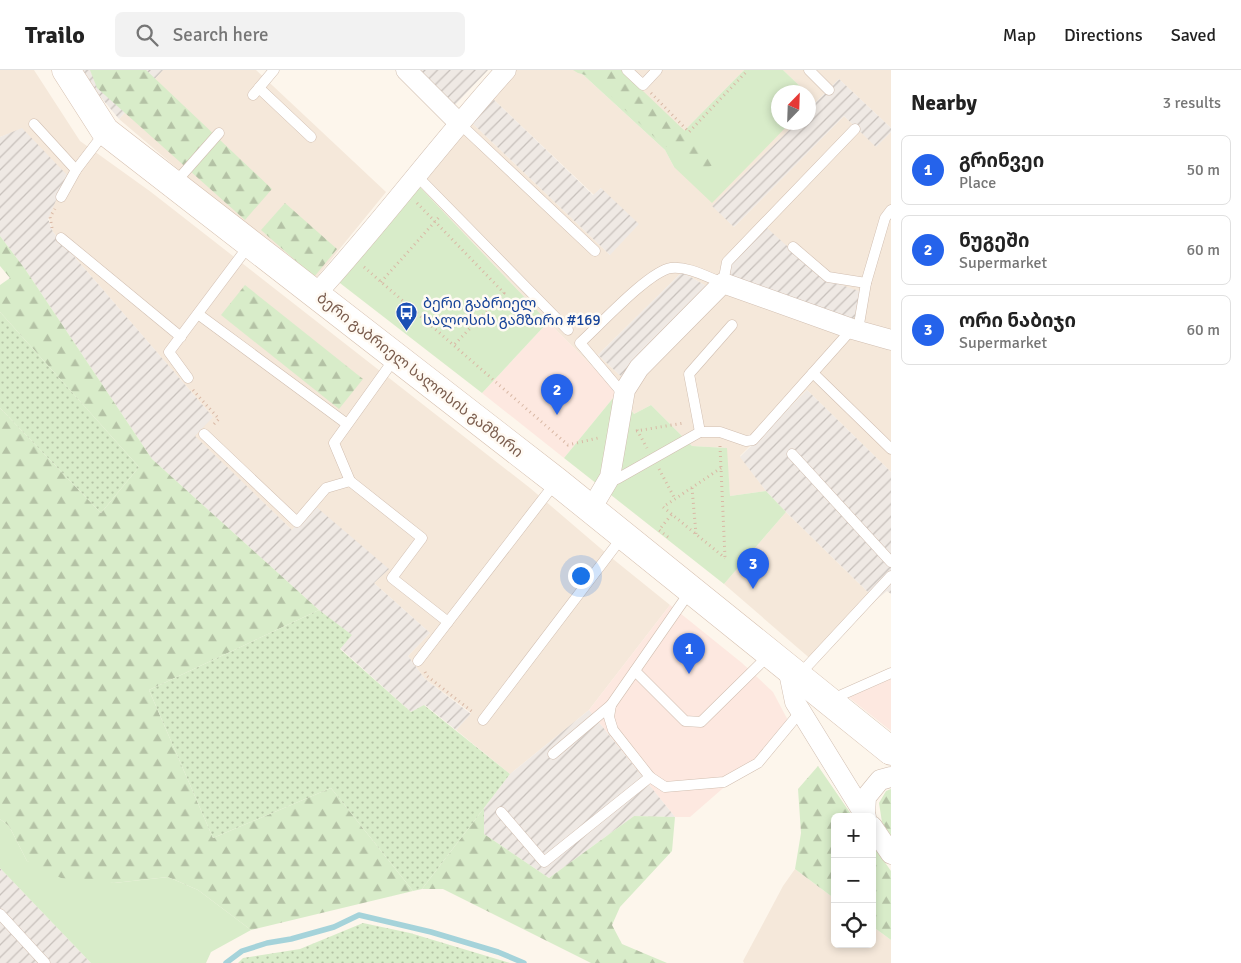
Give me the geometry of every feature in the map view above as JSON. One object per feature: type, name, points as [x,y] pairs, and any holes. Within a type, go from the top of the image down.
[{"type":"main road","name":"ბერი გაბრიელ სალოსის გამზირი","points":[[66,70],[105,131],[397,356],[889,747]]},
{"type":"street","points":[[406,70],[459,123]]},
{"type":"street","points":[[316,294],[351,255],[459,123],[506,70]]},
{"type":"street","points":[[591,509],[610,477],[624,396],[631,380],[639,368],[723,282],[855,329],[890,338]]},
{"type":"street","points":[[786,665],[796,702],[864,813]]},
{"type":"street","points":[[867,813],[866,797],[880,780],[891,777]]},
{"type":"street","points":[[876,831],[891,854]]},
{"type":"lane","points":[[274,70],[256,91],[311,138]]},
{"type":"lane","points":[[627,70],[643,85],[657,70]]},
{"type":"lane","points":[[809,70],[829,90]]},
{"type":"lane","points":[[459,123],[595,251]]},
{"type":"lane","points":[[34,124],[76,170]]},
{"type":"lane","points":[[624,396],[580,343],[645,282],[659,272],[671,268],[685,269],[723,282],[726,262],[855,129]]},
{"type":"lane","points":[[61,197],[76,170],[105,131]]},
{"type":"lane","points":[[174,184],[219,133]]},
{"type":"lane","points":[[410,183],[449,206],[568,330]]},
{"type":"lane","points":[[610,477],[617,480],[700,432],[720,432],[746,442],[753,440],[855,329],[885,218],[891,210]]},
{"type":"lane","points":[[61,238],[181,336]]},
{"type":"lane","points":[[188,378],[169,352],[250,244]]},
{"type":"lane","points":[[793,247],[828,277],[866,283]]},
{"type":"lane","points":[[198,314],[347,424]]},
{"type":"lane","points":[[700,432],[689,374],[732,325]]},
{"type":"lane","points":[[397,356],[334,443],[350,481],[422,538],[392,578],[448,622]]},
{"type":"lane","points":[[813,373],[891,449]]},
{"type":"lane","points":[[204,434],[297,522],[326,488],[350,481]]},
{"type":"lane","points":[[792,454],[891,562]]},
{"type":"lane","points":[[418,661],[556,481]]},
{"type":"lane","points":[[483,720],[623,535]]},
{"type":"lane","points":[[634,671],[685,721],[701,722],[786,665],[891,576]]},
{"type":"lane","points":[[553,754],[610,705],[692,589]]},
{"type":"lane","points":[[830,701],[891,673]]},
{"type":"lane","points":[[610,705],[609,718],[613,730],[650,777],[665,787],[724,782],[758,763],[801,711]]},
{"type":"lane","points":[[501,812],[544,862],[650,777]]},
{"type":"lane","points":[[0,914],[45,963]]},
{"type":"path","points":[[643,85],[690,132],[748,70]]},
{"type":"path","points":[[410,183],[435,222],[504,293],[453,346]]},
{"type":"path","points":[[61,197],[50,217],[51,226],[61,238]]},
{"type":"path","points":[[381,282],[449,206]]},
{"type":"path","points":[[351,255],[568,445]]},
{"type":"path","points":[[188,378],[189,386],[219,419],[204,434]]},
{"type":"path","points":[[720,432],[724,558],[663,507],[721,468]]},
{"type":"path","points":[[692,487],[696,534]]},
{"type":"path","points":[[668,537],[659,530],[672,514]]},
{"type":"path","points":[[418,661],[427,676],[483,720]]},
{"type":"shaded area","points":[[0,70],[34,70],[80,141],[151,192],[530,488],[670,605],[589,710],[510,774],[456,730],[471,713],[425,679],[408,656],[430,633],[374,583],[388,569],[313,505],[292,530],[194,436],[212,416],[53,232],[22,129],[0,137]]},
{"type":"shaded area","points":[[78,70],[163,70],[119,119]]},
{"type":"shaded area","points":[[163,70],[256,70],[386,192],[312,283],[119,119]]},
{"type":"shaded area","points":[[418,70],[488,70],[454,106]]},
{"type":"shaded area","points":[[516,70],[578,70],[665,150],[674,167],[772,130],[789,130],[713,206],[734,227],[844,116],[876,146],[891,132],[891,334],[708,287],[682,272],[598,355],[624,379],[618,392],[548,322],[417,184],[470,121],[610,255],[601,188],[594,195],[491,97]]},
{"type":"shaded area","points":[[611,70],[744,70],[679,136]]},
{"type":"shaded area","points":[[783,70],[891,70],[891,128],[839,79],[816,102],[816,85],[799,85]]},
{"type":"shaded area","points":[[839,79],[891,128],[891,132],[876,147],[844,116],[734,227],[712,206],[789,130],[816,130],[816,102]]},
{"type":"shaded area","points":[[491,97],[593,195],[601,188],[639,224],[610,255],[470,121]]},
{"type":"shaded area","points":[[22,128],[67,175],[48,219],[53,232],[213,417],[195,436],[292,530],[314,505],[389,569],[374,583],[430,633],[408,656],[425,679],[471,714],[456,730],[425,705],[411,712],[340,648],[351,635],[319,610],[152,459],[25,269],[0,236],[0,137]]},
{"type":"shaded area","points":[[767,228],[824,279],[862,292],[854,320],[720,275]]},
{"type":"shaded area","points":[[682,272],[708,287],[624,379],[598,355]]},
{"type":"shaded area","points":[[724,290],[891,346],[891,472],[807,390],[740,456],[766,491],[730,496],[726,448],[692,446],[651,405],[634,414],[628,406],[634,383]]},
{"type":"shaded area","points":[[548,322],[618,392],[564,458],[482,393]]},
{"type":"shaded area","points":[[807,390],[891,472],[891,594],[887,591],[876,600],[766,491],[740,457]]},
{"type":"shaded area","points":[[786,512],[876,600],[813,661],[724,584]]},
{"type":"shaded area","points":[[670,605],[742,663],[773,692],[792,728],[690,817],[675,817],[589,710]]},
{"type":"shaded area","points":[[891,667],[891,731],[842,692]]},
{"type":"shaded area","points":[[589,710],[675,817],[634,816],[549,878],[484,834],[484,808],[510,774]]},
{"type":"shaded area","points":[[0,868],[91,963],[0,963]]},
{"type":"shaded area","points":[[795,869],[831,896],[831,948],[876,948],[876,929],[891,940],[891,963],[744,963],[743,961],[783,886]]},
{"type":"green space","points":[[90,70],[146,70],[272,189],[245,220],[97,88]]},
{"type":"green space","points":[[573,70],[621,70],[710,155],[713,165],[698,172],[671,145],[665,147],[593,77]]},
{"type":"green space","points":[[578,70],[611,70],[679,136],[744,70],[783,70],[799,85],[771,85],[771,130],[783,130],[712,203],[674,167],[665,150]]},
{"type":"green space","points":[[417,184],[548,322],[482,393],[336,280]]},
{"type":"green space","points":[[285,203],[337,249],[314,277],[261,230]]},
{"type":"green space","points":[[0,236],[25,269],[152,459],[319,610],[149,690],[213,838],[331,788],[413,891],[251,930],[198,890],[168,877],[114,883],[61,878],[27,861],[9,826],[0,819],[0,408],[101,513],[139,467],[0,312],[0,285],[10,278],[0,266]]},
{"type":"green space","points":[[245,285],[363,379],[339,409],[221,315]]},
{"type":"green space","points":[[0,312],[139,467],[101,513],[0,408]]},
{"type":"green space","points":[[618,392],[634,414],[651,405],[692,446],[727,448],[730,496],[766,491],[786,512],[724,584],[564,458]]},
{"type":"green space","points":[[319,610],[352,635],[340,649],[411,712],[424,705],[510,774],[422,889],[413,891],[331,788],[213,838],[149,690]]},
{"type":"green space","points":[[818,766],[850,813],[831,813],[831,896],[795,869],[801,833],[798,789]]},
{"type":"green space","points":[[891,789],[891,836],[882,822],[879,803],[886,791]]},
{"type":"green space","points":[[484,808],[484,834],[549,878],[634,816],[675,817],[672,851],[620,907],[612,925],[622,944],[667,963],[591,963],[443,889],[422,889]]},
{"type":"green space","points":[[0,819],[9,826],[27,861],[114,883],[168,877],[198,890],[251,930],[211,952],[206,963],[91,963],[0,868]]},
{"type":"green space","points":[[876,850],[891,871],[891,940],[876,929]]},
{"type":"green space","points":[[363,923],[410,933],[510,963],[238,963],[243,958],[300,949]]},
{"type":"waterway","points":[[226,963],[242,951],[334,927],[359,915],[431,932],[498,952],[524,963]]},
{"type":"place","name":"ბერი გაბრიელ სალოსის გამზირი #169","points":[[407,331]]},
{"type":"place","name":"ნუგეში","points":[[557,415]]},
{"type":"place","name":"ორი ნაბიჯი","points":[[753,589]]},
{"type":"place","name":"გრინვეი","points":[[689,674]]}]
